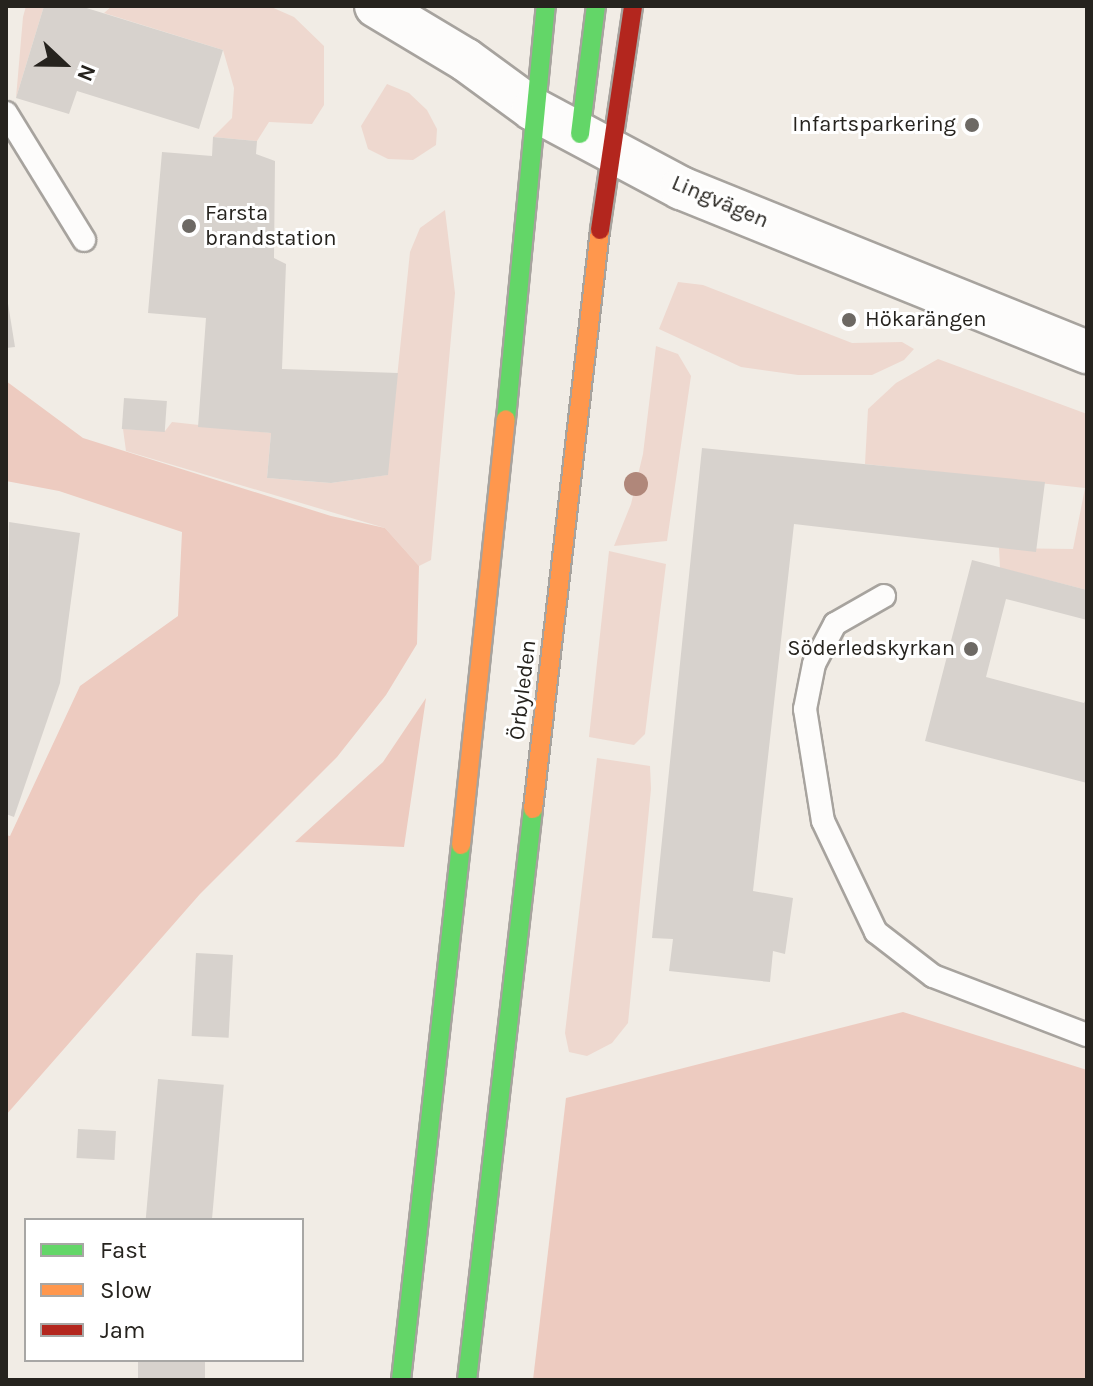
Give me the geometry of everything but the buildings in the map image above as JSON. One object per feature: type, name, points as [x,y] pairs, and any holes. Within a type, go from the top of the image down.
[{"type":"main road","name":"Örbyleden","points":[[401,1380],[479,695],[533,109],[546,6]]},
{"type":"main road","name":"Örbyleden","points":[[467,1380],[594,141],[596,6]]},
{"type":"main road","name":"Örbyleden","points":[[594,141],[633,6]]},
{"type":"street","name":"Lingvägen","points":[[376,6],[466,60],[533,109],[681,188],[1087,352]]},
{"type":"lane","points":[[6,113],[84,240]]},
{"type":"lane","points":[[884,596],[835,624],[814,664],[805,709],[823,821],[876,932],[933,976],[1087,1035]]},
{"type":"shaded area","points":[[26,6],[44,6],[16,98],[23,17]]},
{"type":"shaded area","points":[[112,6],[269,6],[294,17],[324,46],[324,105],[312,124],[269,122],[257,141],[213,137],[232,118],[234,88],[223,50],[104,13]]},
{"type":"shaded area","points":[[387,84],[409,93],[427,110],[437,129],[436,145],[413,160],[388,159],[368,149],[361,126]]},
{"type":"shaded area","points":[[445,210],[455,293],[431,560],[419,566],[385,528],[126,451],[123,429],[165,431],[172,422],[271,433],[267,478],[331,483],[387,475],[410,252],[420,228]]},
{"type":"shaded area","points":[[678,282],[703,285],[852,343],[902,342],[914,349],[904,360],[872,375],[798,375],[741,367],[659,329]]},
{"type":"shaded area","points":[[656,346],[678,354],[691,376],[667,541],[614,546],[631,504],[643,454]]},
{"type":"shaded area","points":[[938,359],[1087,414],[1087,590],[1000,568],[999,548],[1073,549],[1085,488],[865,464],[868,409],[896,383]]},
{"type":"shaded area","points":[[6,381],[83,438],[331,516],[385,528],[419,566],[417,644],[386,695],[337,757],[200,894],[6,1115],[6,835],[10,836],[80,686],[178,616],[182,532],[59,491],[6,481]]},
{"type":"shaded area","points":[[609,551],[666,564],[645,734],[634,745],[589,737]]},
{"type":"shaded area","points":[[426,698],[404,847],[295,842],[383,762]]},
{"type":"shaded area","points":[[597,758],[650,766],[651,789],[628,1023],[612,1043],[587,1056],[569,1052],[565,1033]]},
{"type":"shaded area","points":[[903,1012],[1087,1070],[1087,1380],[533,1380],[566,1098]]},
{"type":"traffic: fast","points":[[506,419],[546,6]]},
{"type":"traffic: fast","points":[[580,134],[596,6]]},
{"type":"traffic: fast","points":[[467,1380],[533,809]]},
{"type":"traffic: fast","points":[[401,1380],[461,845]]},
{"type":"traffic: slow","points":[[533,809],[600,230]]},
{"type":"traffic: slow","points":[[461,845],[506,419]]},
{"type":"traffic: jam","points":[[600,230],[633,6]]},
{"type":"place","name":"Infartsparkering","points":[[972,125]]},
{"type":"place","name":"Farsta brandstation","points":[[189,226]]},
{"type":"place","name":"Hökarängen","points":[[849,320]]},
{"type":"place","name":"Söderledskyrkan","points":[[971,649]]}]
